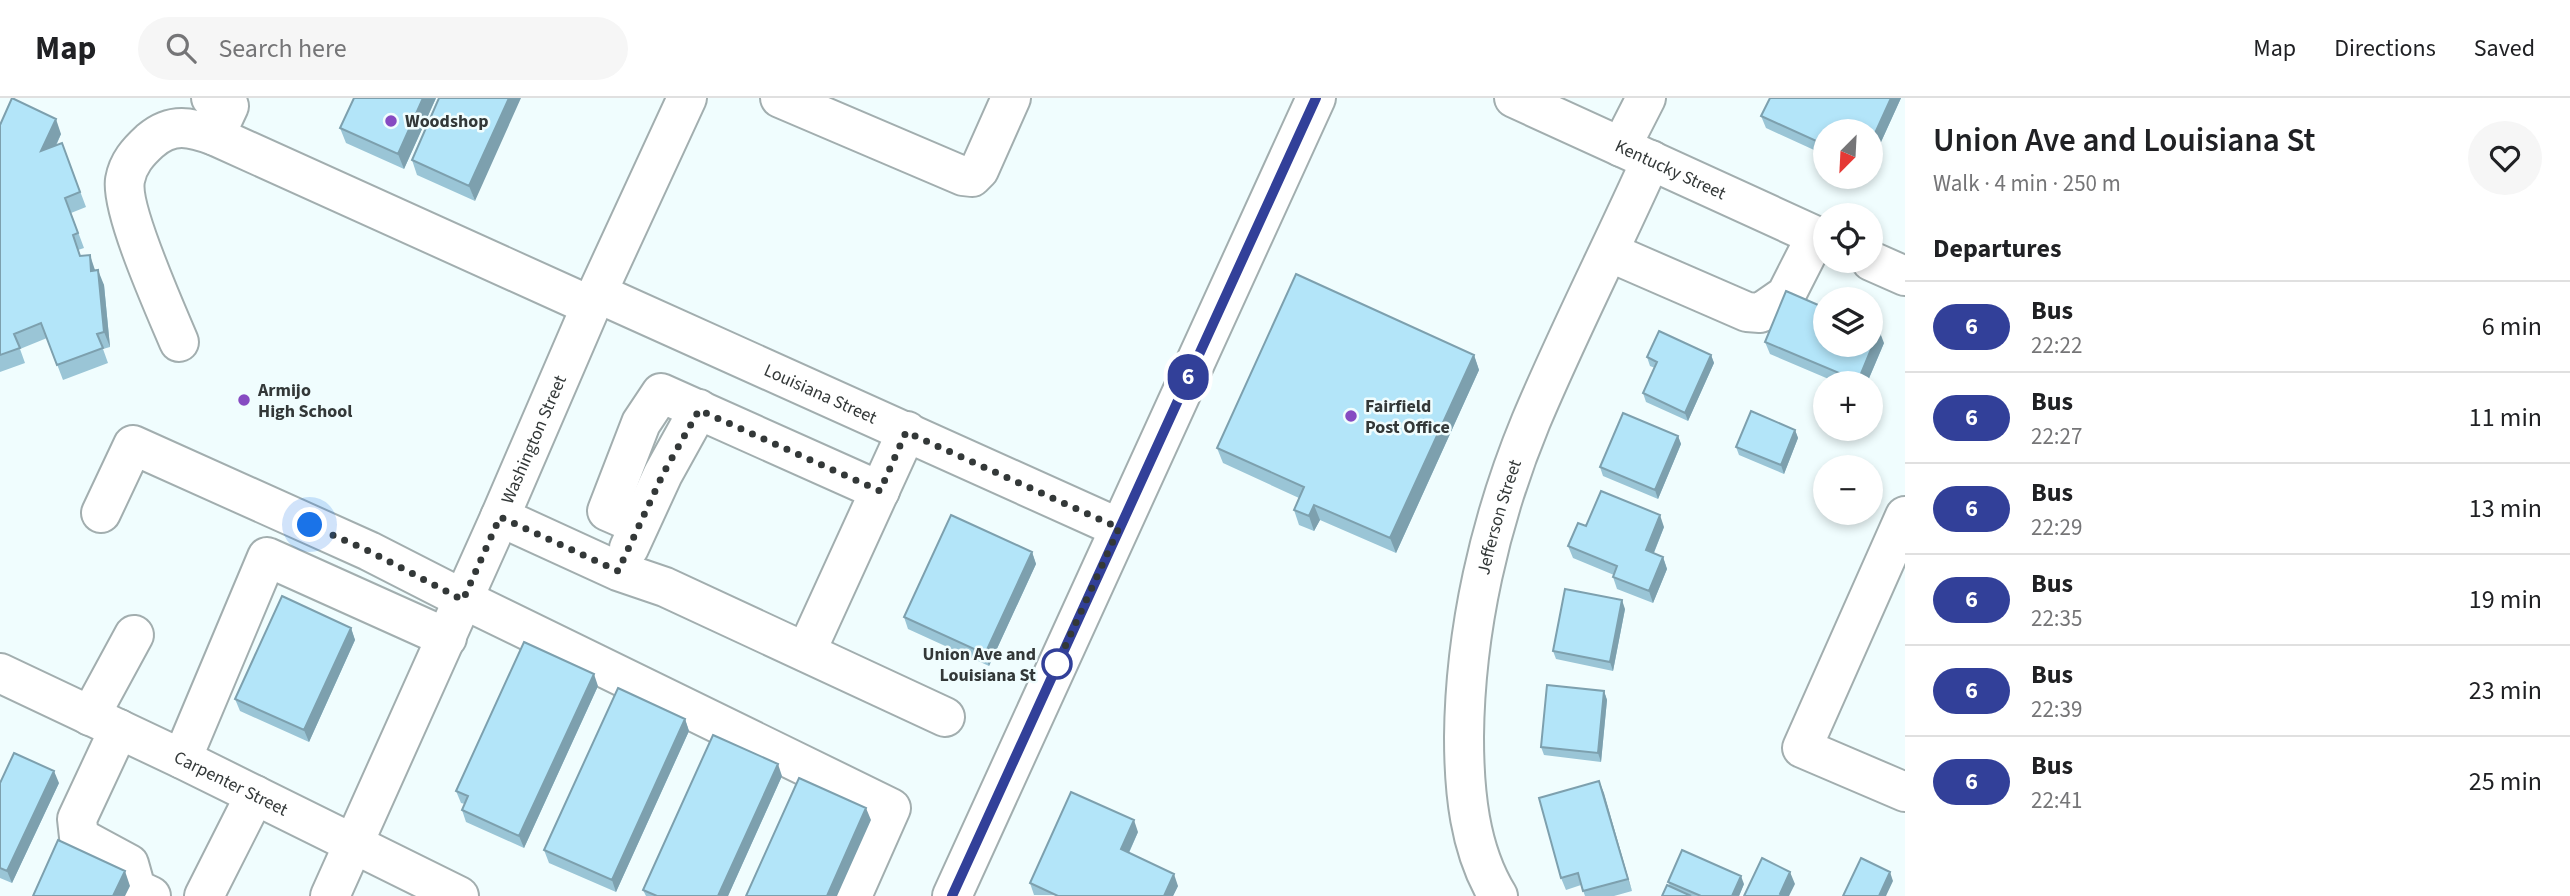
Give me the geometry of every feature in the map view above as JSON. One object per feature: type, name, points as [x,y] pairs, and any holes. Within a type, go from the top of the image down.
[{"type":"street","points":[[211,98],[229,106],[215,136]]},
{"type":"street","name":"Washington Street","points":[[330,896],[447,638],[594,299],[687,98]]},
{"type":"street","points":[[780,98],[963,176],[972,177],[979,170],[1011,98]]},
{"type":"street","points":[[957,894],[1119,528],[1316,98]]},
{"type":"street","name":"Kentucky Street","points":[[1514,98],[1813,234]]},
{"type":"street","name":"Jefferson Street","points":[[1482,890],[1464,779],[1464,708],[1476,610],[1500,509],[1531,422],[1609,252],[1636,154],[1646,98]]},
{"type":"street","name":"Louisiana Street","points":[[179,342],[129,211],[124,181],[134,155],[159,133],[189,127],[906,432],[1119,528]]},
{"type":"street","points":[[1609,252],[1746,312],[1760,313],[1786,295],[1813,251]]},
{"type":"street","points":[[618,571],[623,518],[663,474],[699,410],[880,491]]},
{"type":"street","points":[[806,652],[906,432]]},
{"type":"street","points":[[101,513],[133,444],[369,551],[463,600],[891,808],[852,896]]},
{"type":"street","points":[[1905,516],[1802,748],[1905,792]]},
{"type":"street","points":[[500,517],[618,571],[666,587],[945,717]]},
{"type":"street","points":[[182,759],[267,556],[447,638]]},
{"type":"street","points":[[134,635],[104,722],[77,819],[79,837],[129,864],[136,889],[151,896]]},
{"type":"street","name":"Carpenter Street","points":[[0,673],[182,759],[459,896]]},
{"type":"street","points":[[204,896],[255,795]]},
{"type":"building","points":[[12,98],[56,119],[41,151],[62,143],[80,192],[65,198],[78,233],[73,235],[80,256],[90,255],[91,271],[98,270],[104,332],[97,334],[103,348],[57,365],[41,323],[14,334],[20,348],[0,355],[0,125]]},
{"type":"building","name":"Woodshop","points":[[354,98],[423,98],[398,154],[340,128]]},
{"type":"building","points":[[439,98],[509,98],[469,186],[412,160]]},
{"type":"building","points":[[1770,98],[1891,98],[1881,119],[1813,119],[1813,140],[1761,116]]},
{"type":"building","name":"Fairfield Post Office","points":[[1296,274],[1474,355],[1390,538],[1314,505],[1309,516],[1294,510],[1304,487],[1217,448]]},
{"type":"building","points":[[1786,291],[1813,303],[1813,357],[1868,357],[1862,371],[1834,371],[1765,342]]},
{"type":"building","points":[[1659,331],[1711,355],[1685,413],[1643,393],[1657,362],[1647,357]]},
{"type":"building","points":[[1751,411],[1795,430],[1781,465],[1736,447]]},
{"type":"building","points":[[1623,413],[1678,436],[1655,490],[1600,467]]},
{"type":"building","points":[[1601,491],[1660,515],[1646,550],[1663,557],[1649,591],[1613,577],[1617,566],[1568,546],[1578,523],[1586,526]]},
{"type":"building","points":[[951,515],[1032,552],[985,654],[904,617]]},
{"type":"building","points":[[1565,589],[1622,600],[1610,662],[1553,651]]},
{"type":"building","points":[[282,596],[351,628],[304,730],[235,699]]},
{"type":"building","points":[[524,642],[594,674],[519,836],[462,810],[468,796],[456,791]]},
{"type":"building","points":[[1547,685],[1604,691],[1598,753],[1541,747]]},
{"type":"building","points":[[618,688],[685,719],[612,880],[544,850]]},
{"type":"building","points":[[713,735],[778,764],[718,896],[657,896],[643,890]]},
{"type":"building","points":[[14,753],[54,771],[7,871],[0,868],[0,783]]},
{"type":"building","points":[[799,778],[866,808],[827,896],[746,896]]},
{"type":"building","points":[[1599,781],[1628,879],[1583,891],[1578,873],[1561,878],[1539,798]]},
{"type":"building","points":[[1071,792],[1134,820],[1121,849],[1174,874],[1164,896],[1058,896],[1030,883]]},
{"type":"building","points":[[58,840],[125,871],[113,896],[33,896]]},
{"type":"building","points":[[1682,850],[1741,876],[1732,896],[1701,896],[1668,882]]},
{"type":"building","points":[[1762,858],[1790,872],[1780,894],[1783,896],[1744,896]]},
{"type":"building","points":[[1861,858],[1890,872],[1879,896],[1843,896]]},
{"type":"building","points":[[1667,885],[1691,896],[1662,896]]},
{"type":"bus line","name":"6","points":[[952,896],[1316,98]]},
{"type":"place","name":"Woodshop","points":[[391,121]]},
{"type":"place","name":"Armijo High School","points":[[244,400]]},
{"type":"place","name":"Fairfield Post Office","points":[[1351,416]]},
{"type":"place","name":"Union Ave and Louisiana St","points":[[1057,664]]},
{"type":"route","points":[[310,525],[369,551],[463,600],[500,517],[618,571],[663,474],[699,410],[880,491],[906,432],[1119,528],[1054,671],[1057,664]]}]
